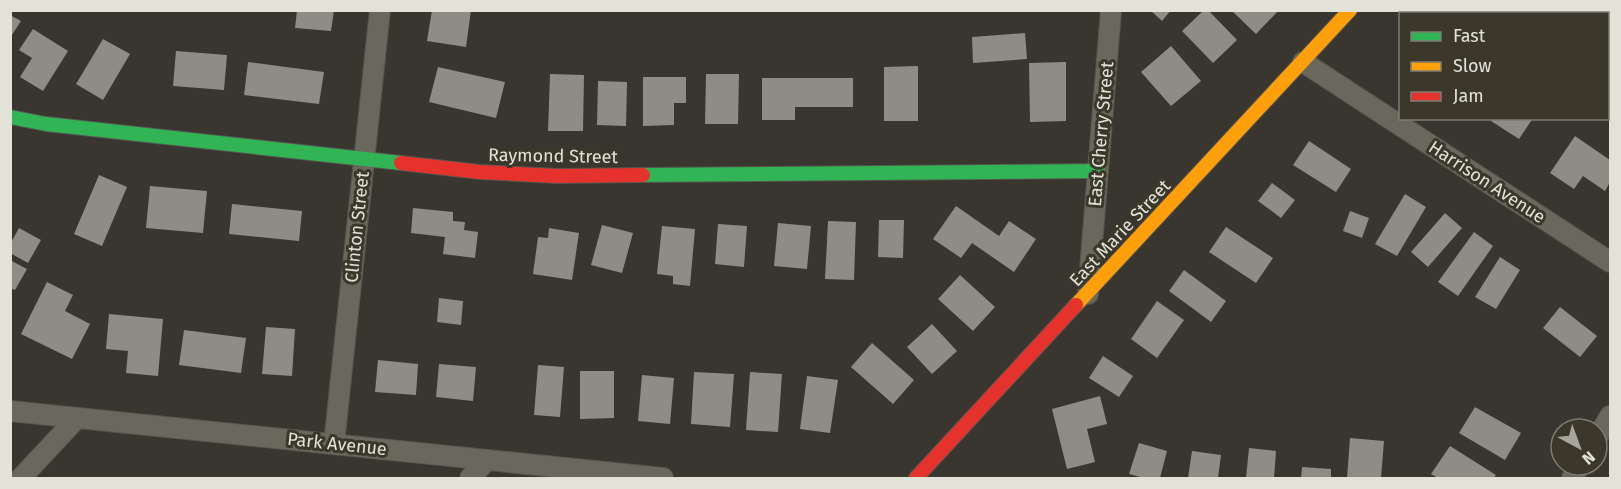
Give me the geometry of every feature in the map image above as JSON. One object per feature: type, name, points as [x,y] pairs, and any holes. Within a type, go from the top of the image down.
[{"type":"street","name":"Clinton Street","points":[[334,444],[380,10]]},
{"type":"street","name":"East Cherry Street","points":[[1088,294],[1111,10]]},
{"type":"street","name":"East Marie Street","points":[[916,478],[1350,10]]},
{"type":"street","name":"Harrison Avenue","points":[[1303,62],[1611,262]]},
{"type":"street","name":"Raymond Street","points":[[10,117],[46,124],[480,172],[557,176],[1098,171]]},
{"type":"street","name":"Park Avenue","points":[[10,411],[663,478]]},
{"type":"street","points":[[21,478],[76,419]]},
{"type":"street","points":[[470,478],[487,460]]},
{"type":"building","points":[[297,10],[334,10],[331,31],[295,28]]},
{"type":"building","points":[[432,10],[471,10],[466,47],[427,41]]},
{"type":"building","points":[[1150,10],[1171,10],[1162,21]]},
{"type":"building","points":[[1204,10],[1208,10],[1237,40],[1213,63],[1182,31]]},
{"type":"building","points":[[1231,10],[1279,10],[1256,34]]},
{"type":"building","points":[[10,15],[21,21],[10,38]]},
{"type":"building","points":[[33,29],[68,51],[43,91],[20,77],[32,58],[19,50]]},
{"type":"building","points":[[1025,33],[1027,59],[973,63],[972,37]]},
{"type":"building","points":[[103,39],[130,54],[103,100],[76,84]]},
{"type":"building","points":[[1171,46],[1201,81],[1171,106],[1141,72]]},
{"type":"building","points":[[176,51],[227,55],[224,90],[173,86]]},
{"type":"building","points":[[248,62],[324,72],[319,104],[244,95]]},
{"type":"building","points":[[1066,62],[1066,121],[1030,122],[1029,63]]},
{"type":"building","points":[[918,66],[918,121],[884,121],[884,67]]},
{"type":"building","points":[[438,67],[505,82],[496,118],[429,102]]},
{"type":"building","points":[[550,74],[584,75],[583,131],[548,131]]},
{"type":"building","points":[[706,74],[739,74],[738,124],[705,124]]},
{"type":"building","points":[[643,77],[686,77],[686,103],[674,103],[674,125],[643,126]]},
{"type":"building","points":[[762,78],[853,78],[853,107],[795,107],[795,120],[762,120]]},
{"type":"building","points":[[598,81],[627,82],[626,126],[597,125]]},
{"type":"building","points":[[1491,120],[1532,120],[1519,139]]},
{"type":"building","points":[[1575,136],[1610,160],[1610,182],[1605,191],[1583,176],[1574,189],[1550,173]]},
{"type":"building","points":[[1309,141],[1351,169],[1336,192],[1293,165]]},
{"type":"building","points":[[99,175],[127,187],[102,246],[74,234]]},
{"type":"building","points":[[1272,183],[1295,200],[1281,218],[1258,201]]},
{"type":"building","points":[[150,186],[207,191],[203,233],[146,228]]},
{"type":"building","points":[[1405,194],[1426,207],[1397,256],[1375,244]]},
{"type":"building","points":[[232,204],[302,211],[299,241],[229,234]]},
{"type":"building","points":[[956,206],[999,236],[1009,221],[1036,239],[1014,272],[972,243],[961,258],[933,239]]},
{"type":"building","points":[[413,208],[453,212],[453,221],[465,222],[464,230],[478,232],[475,258],[443,254],[445,237],[411,233]]},
{"type":"building","points":[[1350,211],[1369,218],[1362,238],[1343,231]]},
{"type":"building","points":[[1445,213],[1462,228],[1428,267],[1411,252]]},
{"type":"building","points":[[879,220],[904,220],[903,258],[878,257]]},
{"type":"building","points":[[828,221],[856,222],[854,280],[825,279]]},
{"type":"building","points":[[778,223],[811,226],[807,269],[774,266]]},
{"type":"building","points":[[718,224],[747,226],[744,267],[715,264]]},
{"type":"building","points":[[602,225],[633,233],[622,273],[591,265]]},
{"type":"building","points":[[662,226],[695,229],[690,286],[673,284],[673,276],[657,274]]},
{"type":"building","points":[[1226,227],[1273,258],[1256,283],[1209,252]]},
{"type":"building","points":[[19,228],[41,240],[28,263],[10,253],[10,244]]},
{"type":"building","points":[[549,228],[579,233],[572,280],[533,274],[538,237],[548,238]]},
{"type":"building","points":[[1474,232],[1493,246],[1458,296],[1438,282]]},
{"type":"building","points":[[1500,257],[1520,270],[1496,309],[1475,297]]},
{"type":"building","points":[[10,260],[27,269],[15,290],[10,288]]},
{"type":"building","points":[[1184,270],[1226,301],[1211,322],[1169,291]]},
{"type":"building","points":[[960,275],[995,307],[973,331],[938,299]]},
{"type":"building","points":[[47,282],[73,295],[65,311],[90,324],[72,359],[21,334]]},
{"type":"building","points":[[439,298],[463,301],[461,325],[437,322]]},
{"type":"building","points":[[1157,301],[1184,320],[1157,358],[1131,339]]},
{"type":"building","points":[[1560,307],[1597,336],[1580,357],[1543,328]]},
{"type":"building","points":[[109,314],[163,319],[158,376],[126,373],[128,351],[106,349]]},
{"type":"building","points":[[932,324],[957,351],[932,374],[907,347]]},
{"type":"building","points":[[266,327],[295,329],[292,376],[262,374]]},
{"type":"building","points":[[184,330],[246,338],[241,373],[179,365]]},
{"type":"building","points":[[872,343],[914,380],[893,404],[851,367]]},
{"type":"building","points":[[1103,356],[1133,376],[1119,397],[1089,378]]},
{"type":"building","points":[[378,360],[418,364],[416,395],[375,392]]},
{"type":"building","points":[[439,364],[476,367],[473,401],[436,397]]},
{"type":"building","points":[[538,365],[564,367],[560,417],[534,415]]},
{"type":"building","points":[[580,371],[614,371],[614,418],[580,419]]},
{"type":"building","points":[[694,372],[734,374],[730,427],[691,424]]},
{"type":"building","points":[[750,372],[782,374],[778,432],[746,430]]},
{"type":"building","points":[[642,375],[674,378],[670,424],[638,421]]},
{"type":"building","points":[[807,376],[838,380],[830,433],[800,429]]},
{"type":"building","points":[[1100,396],[1107,424],[1087,429],[1095,462],[1067,469],[1052,409]]},
{"type":"building","points":[[1475,407],[1521,433],[1505,460],[1459,433]]},
{"type":"building","points":[[1350,438],[1384,441],[1381,478],[1347,478]]},
{"type":"building","points":[[1139,443],[1167,451],[1160,478],[1144,478],[1129,474]]},
{"type":"building","points":[[1450,446],[1496,475],[1494,478],[1438,478],[1431,474]]},
{"type":"building","points":[[1249,448],[1276,451],[1274,478],[1246,478]]},
{"type":"building","points":[[1192,451],[1221,455],[1218,478],[1188,478]]},
{"type":"building","points":[[1302,467],[1331,469],[1331,478],[1301,478]]},
{"type":"traffic: fast","points":[[10,117],[46,124],[401,163]]},
{"type":"traffic: fast","points":[[643,175],[1098,171]]},
{"type":"traffic: slow","points":[[1076,305],[1350,10]]},
{"type":"traffic: jam","points":[[401,163],[480,172],[557,176],[643,175]]},
{"type":"traffic: jam","points":[[916,478],[1076,305]]}]
